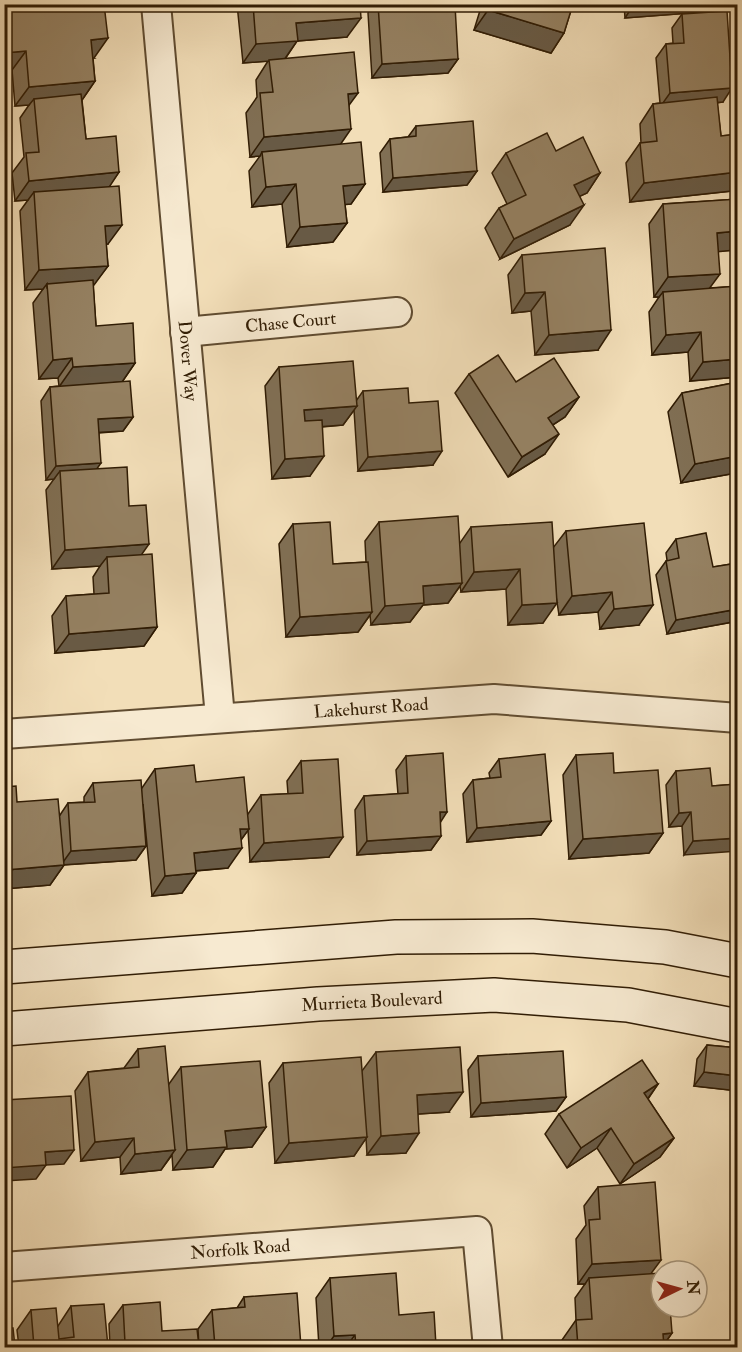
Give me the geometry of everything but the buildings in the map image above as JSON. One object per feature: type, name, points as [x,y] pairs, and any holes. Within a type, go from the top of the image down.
[{"type":"main road","points":[[4,967],[407,936],[532,936],[665,947],[738,961]]},
{"type":"main road","name":"Murrieta Boulevard","points":[[4,1029],[318,1004],[494,995],[628,1005],[738,1026]]},
{"type":"street","name":"Dover Way","points":[[156,4],[220,717]]},
{"type":"street","name":"Chase Court","points":[[185,332],[397,312]]},
{"type":"street","name":"Lakehurst Road","points":[[4,734],[494,699],[738,718]]},
{"type":"street","name":"Norfolk Road","points":[[4,1267],[477,1231],[488,1347]]}]
